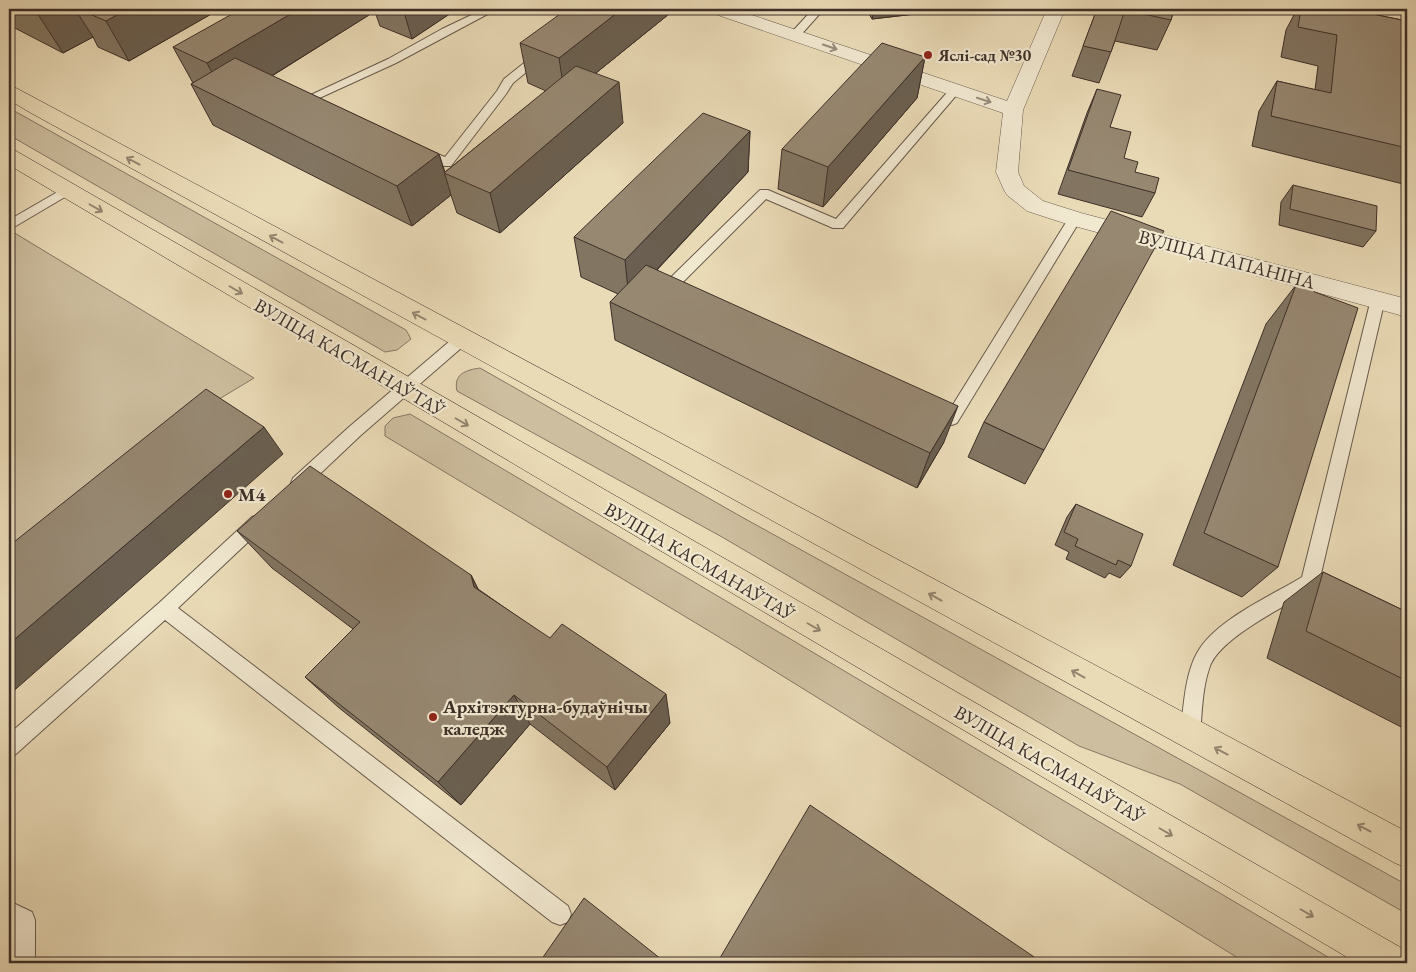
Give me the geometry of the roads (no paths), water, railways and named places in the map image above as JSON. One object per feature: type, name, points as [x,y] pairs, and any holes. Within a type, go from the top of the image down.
[{"type":"main road","points":[[9,92],[1190,735],[1407,851]]},
{"type":"main road","name":"ВУЛІЦА КАСМАНАЎТАЎ","points":[[9,156],[404,389],[1392,963]]},
{"type":"street","points":[[718,9],[1013,110]]},
{"type":"street","name":"ВУЛІЦА ПАПАНІНА","points":[[1056,9],[1013,110],[1007,172],[1015,190],[1035,206],[1407,308]]},
{"type":"lane","points":[[323,108],[306,100],[392,61],[446,30],[492,9]]},
{"type":"lane","points":[[795,35],[819,9]]},
{"type":"lane","points":[[412,148],[447,163],[502,92],[508,81],[554,45]]},
{"type":"lane","points":[[683,300],[665,292],[764,193],[838,225],[955,90]]},
{"type":"lane","points":[[9,226],[66,191]]},
{"type":"lane","points":[[925,407],[952,419],[1075,218]]},
{"type":"lane","points":[[1190,735],[1199,674],[1204,658],[1230,631],[1310,582],[1378,300]]},
{"type":"lane","points":[[285,497],[462,339]]},
{"type":"lane","points":[[9,747],[165,609],[271,510]]},
{"type":"lane","points":[[1310,582],[1346,598]]},
{"type":"lane","points":[[165,609],[560,914]]},
{"type":"lane","points":[[9,912],[24,920],[24,963]]},
{"type":"place","name":"Яслі-сад №30","points":[[928,55]]},
{"type":"place","name":"M4","points":[[228,494]]},
{"type":"place","name":"Архітэктурна-будаўнічы каледж","points":[[433,717]]}]
